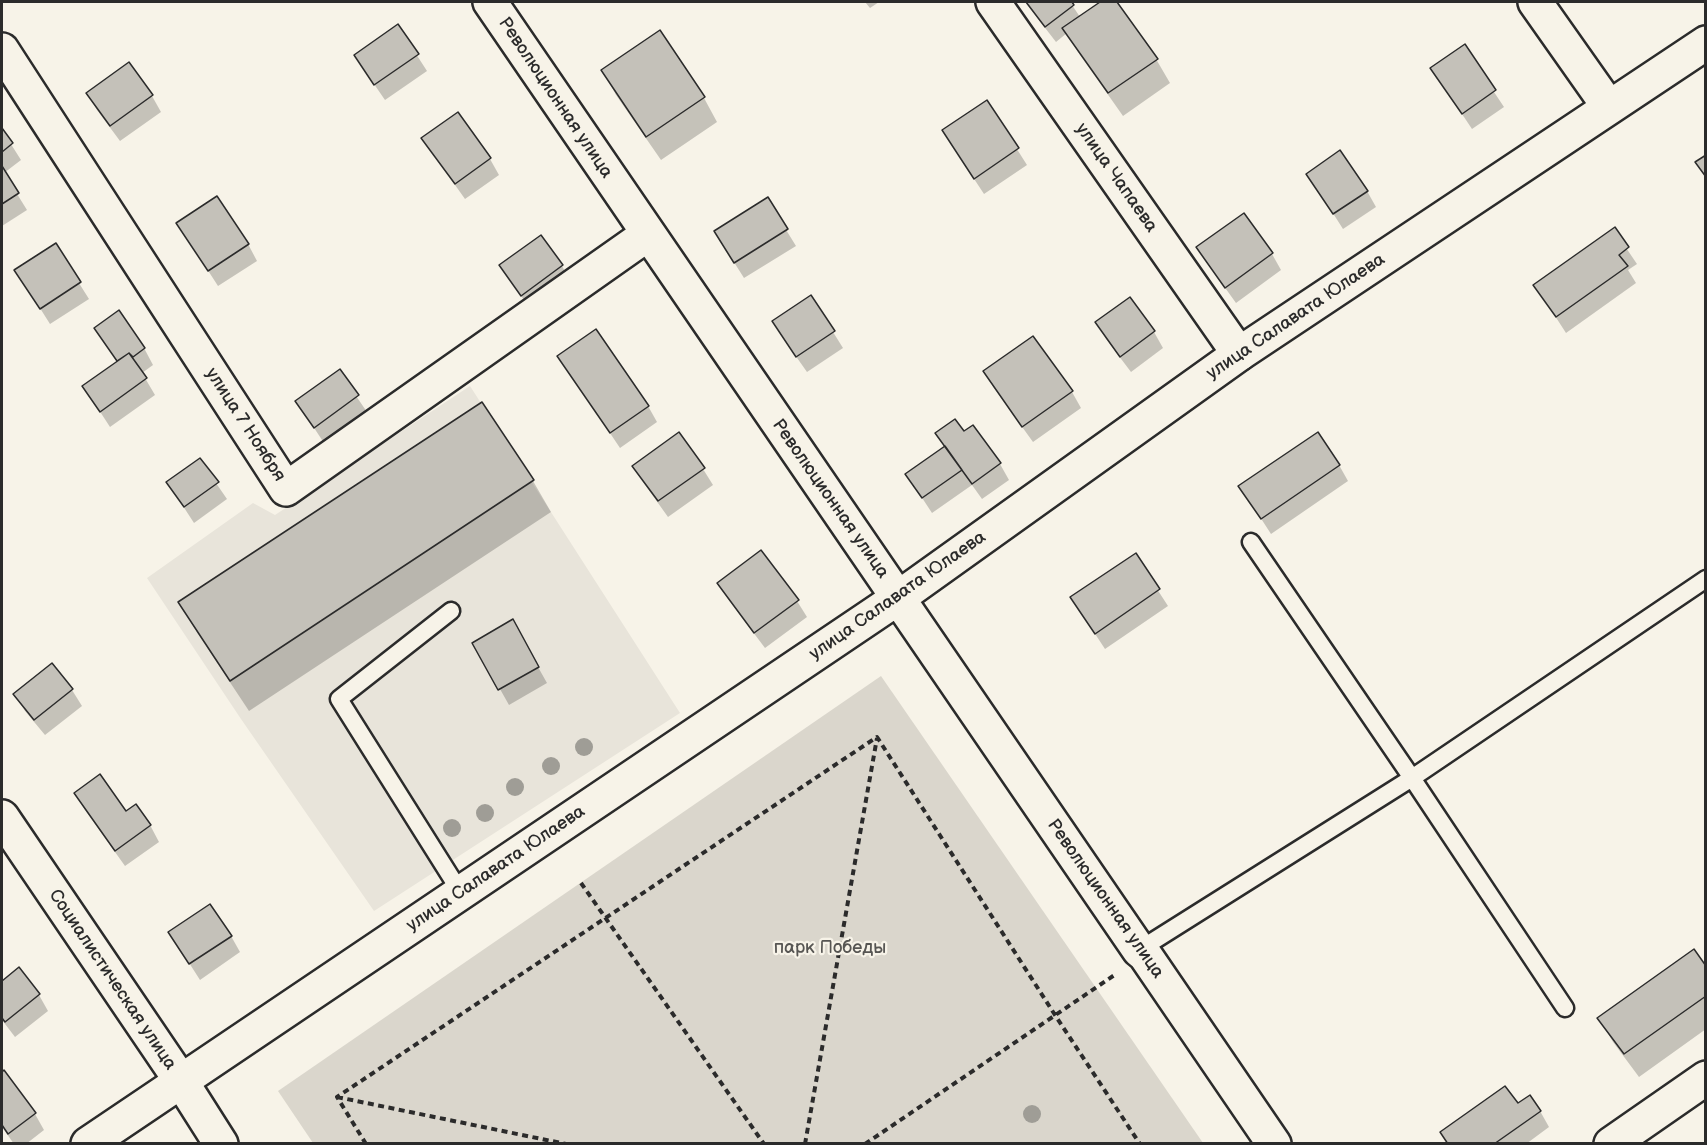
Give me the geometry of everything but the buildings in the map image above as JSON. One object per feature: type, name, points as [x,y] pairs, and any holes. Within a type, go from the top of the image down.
[{"type":"street","name":"Революционная улица","points":[[490,2],[1274,1143]]},
{"type":"street","name":"улица Чапаева","points":[[993,2],[1239,354]]},
{"type":"street","points":[[1535,2],[1609,107]]},
{"type":"street","name":"улица Салавата Юлаева","points":[[88,1143],[898,598],[1239,354],[1706,43]]},
{"type":"street","name":"улица 7 Ноября","points":[[2,50],[286,489],[648,234]]},
{"type":"street","name":"Социалистическая улица","points":[[2,817],[221,1143]]},
{"type":"street","points":[[1611,1143],[1706,1078]]},
{"type":"lane","points":[[1251,542],[1565,1008]]},
{"type":"lane","points":[[1142,952],[1412,778],[1706,579]]},
{"type":"lane","points":[[451,611],[339,699],[461,893]]},
{"type":"path","points":[[336,1097],[877,737]]},
{"type":"path","points":[[877,737],[1140,1143]]},
{"type":"path","points":[[805,1143],[877,737]]},
{"type":"path","points":[[581,883],[764,1143]]},
{"type":"path","points":[[866,1143],[1055,1015],[1142,952]]},
{"type":"path","points":[[336,1097],[366,1143]]},
{"type":"path","points":[[336,1097],[566,1143]]},
{"type":"shaded area","points":[[470,386],[680,713],[374,911],[147,578],[253,503],[275,515]]},
{"type":"green space","name":"парк Победы","points":[[881,676],[1203,1143],[313,1143],[278,1091]]}]
